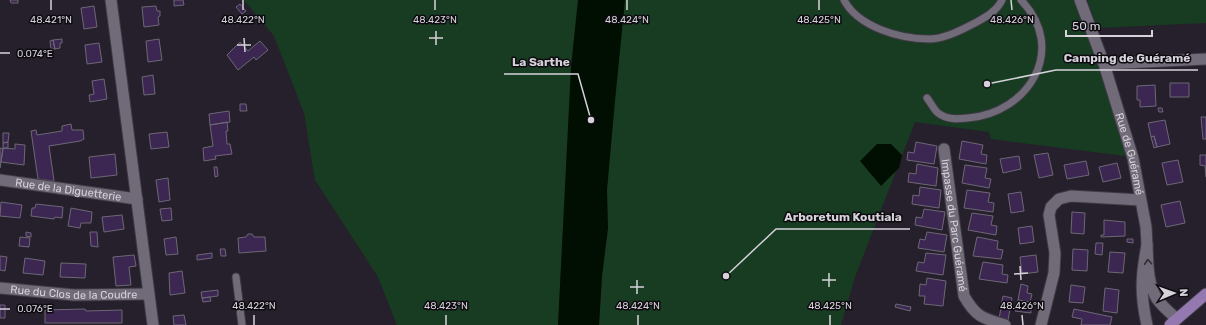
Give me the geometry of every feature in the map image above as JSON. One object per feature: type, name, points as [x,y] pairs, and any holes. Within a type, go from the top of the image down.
[{"type":"main road","points":[[1174,322],[1206,294]]},
{"type":"street","points":[[111,0],[153,325]]},
{"type":"street","name":"Rue de Guéramé","points":[[1080,0],[1104,64],[1133,158],[1146,227],[1149,273],[1153,292],[1157,300],[1174,322]]},
{"type":"street","points":[[1104,64],[1206,59]]},
{"type":"street","name":"Impasse du Parc Guéramé","points":[[944,149],[964,296],[972,311],[988,320],[1005,325]]},
{"type":"street","name":"Rue de la Diguetterie","points":[[0,180],[137,199]]},
{"type":"street","points":[[1041,325],[1054,273],[1055,253],[1049,215],[1051,207],[1059,199],[1071,196],[1140,200]]},
{"type":"street","name":"Rue de Guéramé","points":[[1147,245],[1142,274],[1141,293],[1147,325]]},
{"type":"street","name":"Rue du Clos de la Coudre","points":[[0,288],[74,295],[148,294]]},
{"type":"lane","points":[[844,0],[852,12],[871,26],[902,36],[930,39],[958,32],[985,18],[999,7],[1002,0]]},
{"type":"lane","points":[[927,98],[938,113],[954,119],[980,117],[1013,103],[1030,86],[1041,62],[1042,38],[1035,18],[1021,0]]},
{"type":"lane","points":[[236,277],[242,325]]},
{"type":"green space","points":[[244,0],[1080,0],[1133,157],[991,139],[989,132],[915,122],[855,277],[841,325],[599,325],[602,276],[608,228],[564,216],[558,325],[397,325],[378,277],[315,180],[304,113],[274,36]]},
{"type":"green space","points":[[1087,0],[1206,0],[1206,23],[1098,28]]},
{"type":"shaded area","points":[[578,0],[625,0],[607,190],[608,228],[602,276],[599,325],[558,325],[571,67]]},
{"type":"shaded area","points":[[877,144],[891,144],[902,155],[899,168],[881,186],[860,161]]},
{"type":"building","points":[[10,0],[18,0],[18,3],[11,3]]},
{"type":"building","points":[[174,0],[183,0],[184,5],[174,6]]},
{"type":"building","points":[[240,4],[246,11],[242,14],[236,7]]},
{"type":"building","points":[[94,6],[97,27],[84,29],[81,8]]},
{"type":"building","points":[[156,6],[157,11],[160,11],[160,16],[158,17],[159,25],[144,27],[142,7]]},
{"type":"building","points":[[62,39],[60,48],[55,49],[53,40]]},
{"type":"building","points":[[159,39],[162,60],[148,62],[146,41]]},
{"type":"building","points":[[53,40],[55,49],[51,49],[50,41]]},
{"type":"building","points":[[260,41],[268,50],[256,60],[254,57],[238,70],[227,55],[240,42],[248,51]]},
{"type":"building","points":[[99,43],[102,62],[87,64],[85,45]]},
{"type":"building","points":[[153,75],[155,94],[144,95],[142,77]]},
{"type":"building","points":[[104,79],[107,99],[90,102],[89,95],[94,94],[92,81]]},
{"type":"building","points":[[1170,83],[1189,83],[1189,97],[1170,97]]},
{"type":"building","points":[[1155,85],[1156,106],[1140,107],[1140,100],[1137,100],[1137,86]]},
{"type":"building","points":[[240,104],[246,104],[247,111],[240,111]]},
{"type":"building","points":[[1158,108],[1162,108],[1163,112],[1159,112]]},
{"type":"building","points":[[229,111],[230,122],[210,125],[209,114]]},
{"type":"building","points":[[1201,117],[1206,117],[1206,139],[1203,139]]},
{"type":"building","points":[[1165,120],[1170,144],[1157,147],[1154,136],[1151,137],[1148,123]]},
{"type":"building","points":[[227,122],[227,144],[230,144],[232,154],[215,156],[216,159],[204,161],[203,148],[213,146],[210,125]]},
{"type":"building","points":[[71,124],[72,130],[83,130],[84,139],[49,146],[54,181],[38,179],[31,131],[36,130],[37,135],[62,131],[62,126]]},
{"type":"building","points":[[167,132],[169,147],[151,149],[149,134]]},
{"type":"building","points":[[3,133],[9,133],[8,142],[3,143]]},
{"type":"building","points":[[1154,136],[1157,147],[1154,148],[1151,137]]},
{"type":"building","points":[[962,141],[983,145],[981,154],[987,155],[986,164],[959,159]]},
{"type":"building","points":[[8,142],[8,148],[3,148],[3,143]]},
{"type":"building","points":[[916,142],[937,146],[934,164],[907,160],[908,152],[914,153]]},
{"type":"building","points":[[15,144],[25,145],[24,165],[1,162],[3,148],[15,149]]},
{"type":"building","points":[[0,148],[3,149],[0,168]]},
{"type":"building","points":[[1048,153],[1053,175],[1039,178],[1034,155]]},
{"type":"building","points":[[115,154],[117,175],[91,178],[89,157]]},
{"type":"building","points":[[1200,155],[1206,155],[1206,177],[1205,166],[1200,165]]},
{"type":"building","points":[[1019,156],[1021,169],[1003,173],[1000,159]]},
{"type":"building","points":[[1178,160],[1183,182],[1167,185],[1162,163]]},
{"type":"building","points":[[1086,161],[1089,175],[1067,179],[1064,165]]},
{"type":"building","points":[[1117,163],[1121,178],[1103,182],[1099,167]]},
{"type":"building","points":[[917,164],[938,168],[936,186],[908,182],[909,173],[916,174]]},
{"type":"building","points":[[965,165],[987,168],[985,178],[991,179],[989,188],[962,183]]},
{"type":"building","points":[[214,167],[217,167],[218,176],[215,177]]},
{"type":"building","points":[[168,178],[170,200],[159,202],[156,180]]},
{"type":"building","points":[[920,187],[941,190],[939,208],[912,204],[913,195],[919,196]]},
{"type":"building","points":[[967,190],[990,193],[988,202],[994,203],[993,212],[964,208]]},
{"type":"building","points":[[1021,192],[1024,211],[1011,213],[1008,194]]},
{"type":"building","points":[[1180,201],[1185,223],[1166,227],[1161,205]]},
{"type":"building","points":[[1,202],[22,205],[20,218],[0,216]]},
{"type":"building","points":[[36,204],[63,207],[62,218],[55,217],[54,219],[31,216],[32,208],[35,208]]},
{"type":"building","points":[[71,208],[92,212],[91,223],[81,223],[80,228],[68,226]]},
{"type":"building","points":[[171,208],[172,220],[162,221],[160,209]]},
{"type":"building","points":[[924,209],[945,212],[942,230],[915,225],[916,217],[922,218]]},
{"type":"building","points":[[1072,212],[1085,213],[1084,234],[1071,233]]},
{"type":"building","points":[[972,213],[993,216],[991,225],[997,226],[996,235],[968,230]]},
{"type":"building","points":[[122,215],[124,229],[104,232],[102,217]]},
{"type":"building","points":[[1104,220],[1125,222],[1125,236],[1101,237],[1101,235],[1104,235]]},
{"type":"building","points":[[1032,226],[1034,242],[1020,244],[1018,228]]},
{"type":"building","points":[[26,232],[31,233],[31,237],[26,236]]},
{"type":"building","points":[[90,232],[97,232],[98,247],[91,246]]},
{"type":"building","points":[[927,232],[947,235],[944,252],[918,248],[920,239],[925,240]]},
{"type":"building","points":[[248,234],[252,234],[254,237],[265,237],[266,251],[239,253],[238,238],[246,237]]},
{"type":"building","points":[[20,237],[30,238],[29,247],[19,246]]},
{"type":"building","points":[[176,237],[178,254],[166,255],[164,239]]},
{"type":"building","points":[[977,237],[998,241],[997,249],[1003,250],[1001,259],[973,256]]},
{"type":"building","points":[[1127,239],[1133,239],[1133,243],[1127,242]]},
{"type":"building","points":[[1096,243],[1103,243],[1102,255],[1095,254]]},
{"type":"building","points":[[220,249],[225,249],[226,256],[221,256]]},
{"type":"building","points":[[1073,249],[1088,250],[1087,271],[1072,270]]},
{"type":"building","points":[[1110,252],[1125,253],[1123,273],[1108,272]]},
{"type":"building","points":[[212,253],[212,258],[197,260],[197,255]]},
{"type":"building","points":[[926,253],[946,255],[943,275],[916,271],[918,262],[924,263]]},
{"type":"building","points":[[134,255],[136,266],[129,267],[131,285],[116,286],[113,257]]},
{"type":"building","points":[[1036,255],[1038,272],[1022,274],[1020,257]]},
{"type":"building","points":[[0,256],[7,257],[5,271],[0,270]]},
{"type":"building","points":[[25,258],[45,261],[43,275],[23,273]]},
{"type":"building","points":[[983,262],[1003,265],[1002,274],[1008,275],[1007,283],[979,279]]},
{"type":"building","points":[[61,263],[86,264],[85,278],[60,277]]},
{"type":"building","points":[[182,271],[185,293],[170,295],[169,273]]},
{"type":"building","points":[[927,278],[946,281],[943,306],[924,304],[925,296],[919,296],[920,284],[926,285]]},
{"type":"building","points":[[1021,284],[1028,286],[1027,293],[1032,294],[1030,302],[1018,300]]},
{"type":"building","points":[[1071,285],[1085,287],[1083,303],[1069,302]]},
{"type":"building","points":[[1105,288],[1119,290],[1117,313],[1103,311]]},
{"type":"building","points":[[218,290],[218,296],[202,298],[201,292]]},
{"type":"building","points":[[1003,296],[1012,298],[1008,320],[999,319]]},
{"type":"building","points":[[210,297],[211,301],[203,302],[202,298]]},
{"type":"building","points":[[1018,300],[1031,302],[1031,313],[1015,311]]},
{"type":"building","points":[[896,304],[911,307],[910,311],[895,307]]},
{"type":"building","points":[[0,305],[5,305],[5,318],[0,318]]},
{"type":"building","points":[[85,309],[86,311],[122,310],[122,323],[45,323],[45,310]]},
{"type":"building","points":[[1074,309],[1112,317],[1110,325],[1081,325],[1082,319],[1072,317]]},
{"type":"building","points":[[184,315],[186,325],[174,325],[173,316]]},
{"type":"place","name":"Camping de Guéramé","points":[[987,84]]},
{"type":"place","name":"La Sarthe","points":[[591,120]]},
{"type":"place","name":"Arboretum Koutiala","points":[[726,276]]}]
